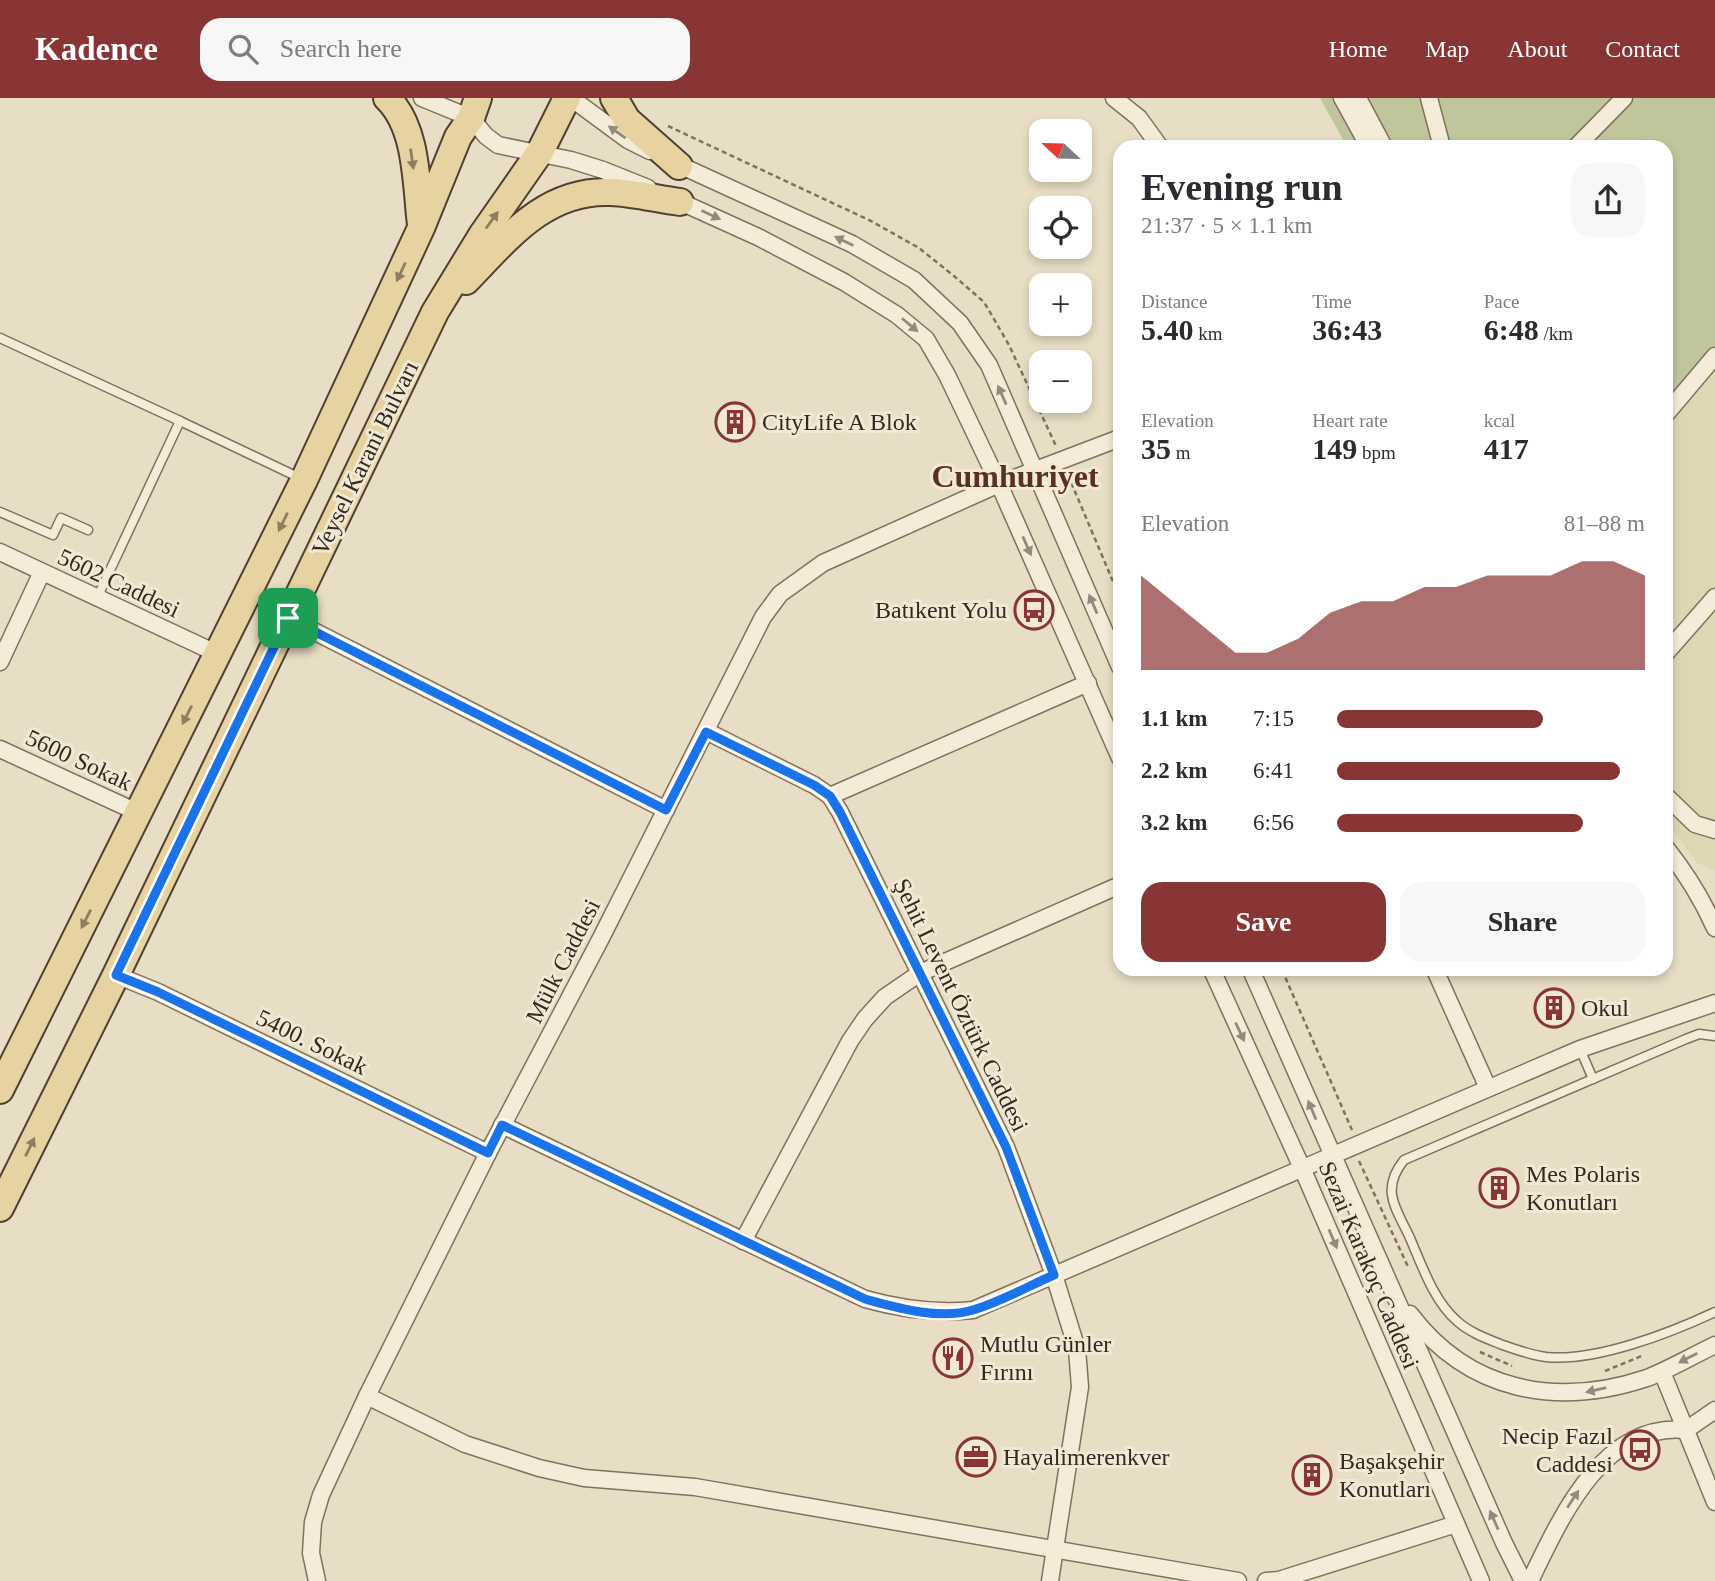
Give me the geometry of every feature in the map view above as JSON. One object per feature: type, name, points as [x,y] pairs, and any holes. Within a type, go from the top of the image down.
[{"type":"main road","points":[[387,98],[395,106],[410,139],[421,228]]},
{"type":"main road","name":"Veysel Karani Bulvarı","points":[[0,1208],[116,975],[435,312],[476,244],[540,152],[569,98]]},
{"type":"main road","points":[[614,98],[627,120],[680,166]]},
{"type":"main road","name":"Veysel Karani Bulvarı","points":[[0,1090],[304,480],[421,228],[458,137],[474,108]]},
{"type":"main road","points":[[435,312],[516,228],[543,208],[564,198],[588,192],[612,192],[680,202]]},
{"type":"street","points":[[422,98],[474,108],[486,136],[498,145],[540,152],[603,170],[758,237],[844,282],[897,315],[926,339],[947,375],[999,484],[1113,742]]},
{"type":"street","points":[[569,98],[628,140],[852,244],[914,280],[960,323],[989,365],[1113,651]]},
{"type":"street","points":[[1114,98],[1139,118],[1155,140]]},
{"type":"street","points":[[1331,98],[1352,140]]},
{"type":"street","points":[[1342,98],[1364,140]]},
{"type":"street","points":[[1358,98],[1380,140]]},
{"type":"street","points":[[1429,98],[1440,140]]},
{"type":"street","points":[[1583,140],[1624,98]]},
{"type":"street","points":[[1673,406],[1715,356]]},
{"type":"street","name":"Mülk Caddesi","points":[[317,1581],[311,1553],[313,1522],[321,1495],[367,1396],[502,1125],[764,617],[780,594],[823,563],[999,484],[1113,441]]},
{"type":"street","name":"5602 Caddesi","points":[[0,552],[218,654]]},
{"type":"street","points":[[0,662],[42,572]]},
{"type":"street","points":[[1673,645],[1715,597]]},
{"type":"street","points":[[288,618],[666,810]]},
{"type":"street","points":[[830,796],[1088,683]]},
{"type":"street","name":"Şehit Levent Öztürk Caddesi","points":[[706,732],[814,785],[830,796],[1006,1147],[1054,1275],[1076,1349],[1080,1387],[1050,1581]]},
{"type":"street","name":"5600 Sokak","points":[[0,749],[139,813]]},
{"type":"street","points":[[1673,803],[1695,824],[1712,825]]},
{"type":"street","points":[[1673,857],[1710,904],[1715,928]]},
{"type":"street","points":[[743,1241],[850,1041],[885,997],[920,973],[1113,888]]},
{"type":"street","name":"5400. Sokak","points":[[116,975],[158,992],[488,1153]]},
{"type":"street","name":"Sezai Karakoç Caddesi","points":[[1215,976],[1302,1168],[1481,1581]]},
{"type":"street","points":[[1254,976],[1523,1581]]},
{"type":"street","points":[[1439,976],[1488,1088]]},
{"type":"street","points":[[502,1125],[865,1299],[892,1307],[923,1311],[973,1310],[1580,1049],[1715,1003]]},
{"type":"street","points":[[1393,1292],[1425,1335],[1452,1358],[1486,1378],[1533,1391],[1582,1393],[1644,1379],[1715,1346]]},
{"type":"street","points":[[1662,1372],[1715,1502]]},
{"type":"street","points":[[367,1396],[465,1444],[573,1476],[695,1487],[1238,1581]]},
{"type":"street","points":[[1530,1581],[1560,1520],[1580,1489],[1611,1456],[1647,1432],[1668,1428],[1686,1430],[1715,1410]]},
{"type":"street","points":[[1266,1581],[1279,1580],[1456,1524]]},
{"type":"lane","points":[[0,338],[304,480]]},
{"type":"lane","points":[[97,598],[180,421]]},
{"type":"lane","points":[[0,512],[53,536],[61,518],[88,530]]},
{"type":"lane","points":[[1715,1036],[1699,1034],[1686,1039],[1404,1160],[1395,1171],[1390,1195],[1428,1278],[1445,1308],[1458,1322],[1478,1336],[1545,1357],[1584,1356],[1671,1333],[1715,1312]]},
{"type":"lane","points":[[1580,1049],[1593,1079]]},
{"type":"path","points":[[1075,492],[1113,582]]},
{"type":"path","points":[[1285,976],[1350,1122]]},
{"type":"path","points":[[1360,1166],[1411,1274]]},
{"type":"path","points":[[1472,1349],[1516,1368]]},
{"type":"path","points":[[1604,1371],[1643,1355]]},
{"type":"shaded area","points":[[1715,352],[1715,870],[1697,863],[1673,830],[1673,395]]},
{"type":"green space","points":[[1320,98],[1715,98],[1715,352],[1673,395],[1673,140],[1343,140]]},
{"type":"place","name":"CityLife A Blok","points":[[735,422]]},
{"type":"place","name":"Batıkent Yolu","points":[[1034,610]]},
{"type":"place","name":"Okul","points":[[1554,1008]]},
{"type":"place","name":"Mes Polaris Konutları","points":[[1499,1188]]},
{"type":"place","name":"Mutlu Günler Fırını","points":[[953,1358]]},
{"type":"place","name":"Necip Fazıl Caddesi","points":[[1640,1450]]},
{"type":"place","name":"Hayalimerenkver","points":[[976,1457]]},
{"type":"place","name":"Başakşehir Konutları","points":[[1312,1475]]},
{"type":"district","name":"Cumhuriyet","points":[[1015,476]]},
{"type":"route","points":[[288,618],[666,810],[706,732],[814,785],[830,796],[1006,1147],[1054,1275],[973,1310],[923,1311],[892,1307],[865,1299],[502,1125],[488,1153],[158,992],[116,975],[288,618]]}]
